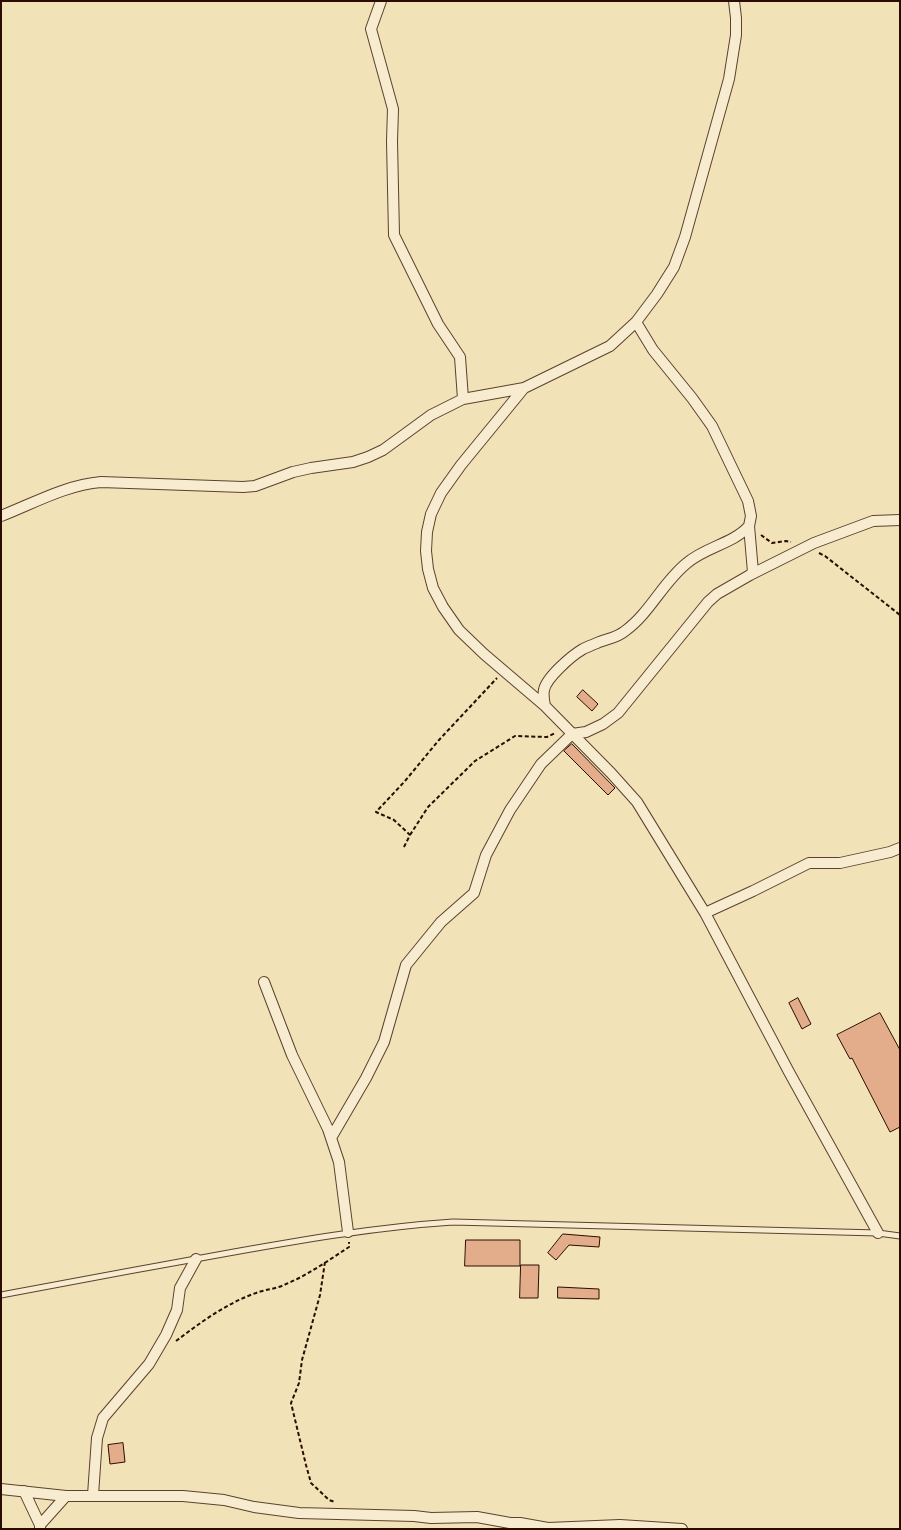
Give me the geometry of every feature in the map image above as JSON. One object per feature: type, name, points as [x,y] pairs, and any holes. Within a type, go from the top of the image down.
[{"type":"street","points":[[381,1],[371,29],[393,109],[394,235],[438,324],[460,357],[464,399]]},
{"type":"street","points":[[1,516],[72,487],[85,484],[101,482],[234,487],[255,486],[293,472],[353,462],[383,450],[431,415],[464,399],[524,388],[610,346],[636,322],[657,294],[674,267],[685,237],[729,79],[736,35],[734,1]]},
{"type":"street","points":[[636,322],[653,350],[712,426],[748,501],[751,516],[749,526],[754,568],[750,575]]},
{"type":"street","points":[[524,388],[461,465],[441,493],[431,514],[427,532],[426,551],[428,570],[434,588],[443,607],[459,630],[545,706],[637,802],[705,913],[789,1072],[878,1233]]},
{"type":"street","points":[[569,730],[586,732],[603,724],[618,713],[708,602],[717,594],[806,547],[873,521],[900,520]]},
{"type":"street","points":[[545,706],[543,692],[549,679],[572,657],[582,650],[625,632],[686,563],[696,556],[742,534],[749,526]]},
{"type":"street","points":[[331,1138],[366,1078],[384,1042],[406,965],[441,922],[474,893],[486,855],[510,810],[541,764],[569,730]]},
{"type":"street","points":[[705,913],[808,863],[840,863],[900,848]]},
{"type":"street","points":[[264,982],[292,1055],[331,1138],[339,1162],[348,1232]]},
{"type":"street","points":[[93,1495],[97,1438],[103,1418],[149,1364],[166,1335],[177,1310],[180,1288],[196,1259]]},
{"type":"street","points":[[1,1489],[66,1496],[183,1496],[224,1500],[254,1507],[299,1513],[431,1518],[477,1517],[548,1528],[620,1525],[682,1529]]},
{"type":"street","points":[[24,1491],[40,1527],[66,1496]]},
{"type":"lane","points":[[1,1294],[348,1232],[453,1222],[878,1233],[900,1236]]},
{"type":"path","points":[[749,526],[772,543],[786,541],[806,547],[825,556],[900,615]]},
{"type":"path","points":[[410,834],[394,820],[376,812],[439,740],[504,671]]},
{"type":"path","points":[[404,847],[410,834],[428,808],[475,761],[515,736],[547,737],[569,730]]},
{"type":"path","points":[[175,1342],[195,1326],[221,1310],[256,1293],[285,1285],[349,1247],[348,1232]]},
{"type":"path","points":[[325,1262],[320,1295],[302,1360],[299,1383],[291,1403],[311,1483],[329,1500],[343,1506],[344,1514]]},
{"type":"building","points":[[583,690],[598,704],[592,711],[577,697]]},
{"type":"building","points":[[572,744],[615,788],[608,795],[564,751]]},
{"type":"building","points":[[798,998],[811,1024],[802,1029],[789,1003]]},
{"type":"building","points":[[880,1013],[900,1050],[900,1127],[890,1132],[852,1058],[850,1059],[837,1035]]},
{"type":"building","points":[[563,1234],[600,1237],[599,1247],[569,1245],[556,1260],[548,1253]]},
{"type":"building","points":[[466,1240],[520,1240],[520,1266],[465,1266]]},
{"type":"building","points":[[521,1265],[539,1265],[538,1298],[520,1298]]},
{"type":"building","points":[[558,1287],[599,1289],[599,1299],[558,1298]]},
{"type":"building","points":[[123,1443],[125,1462],[110,1464],[108,1445]]}]
